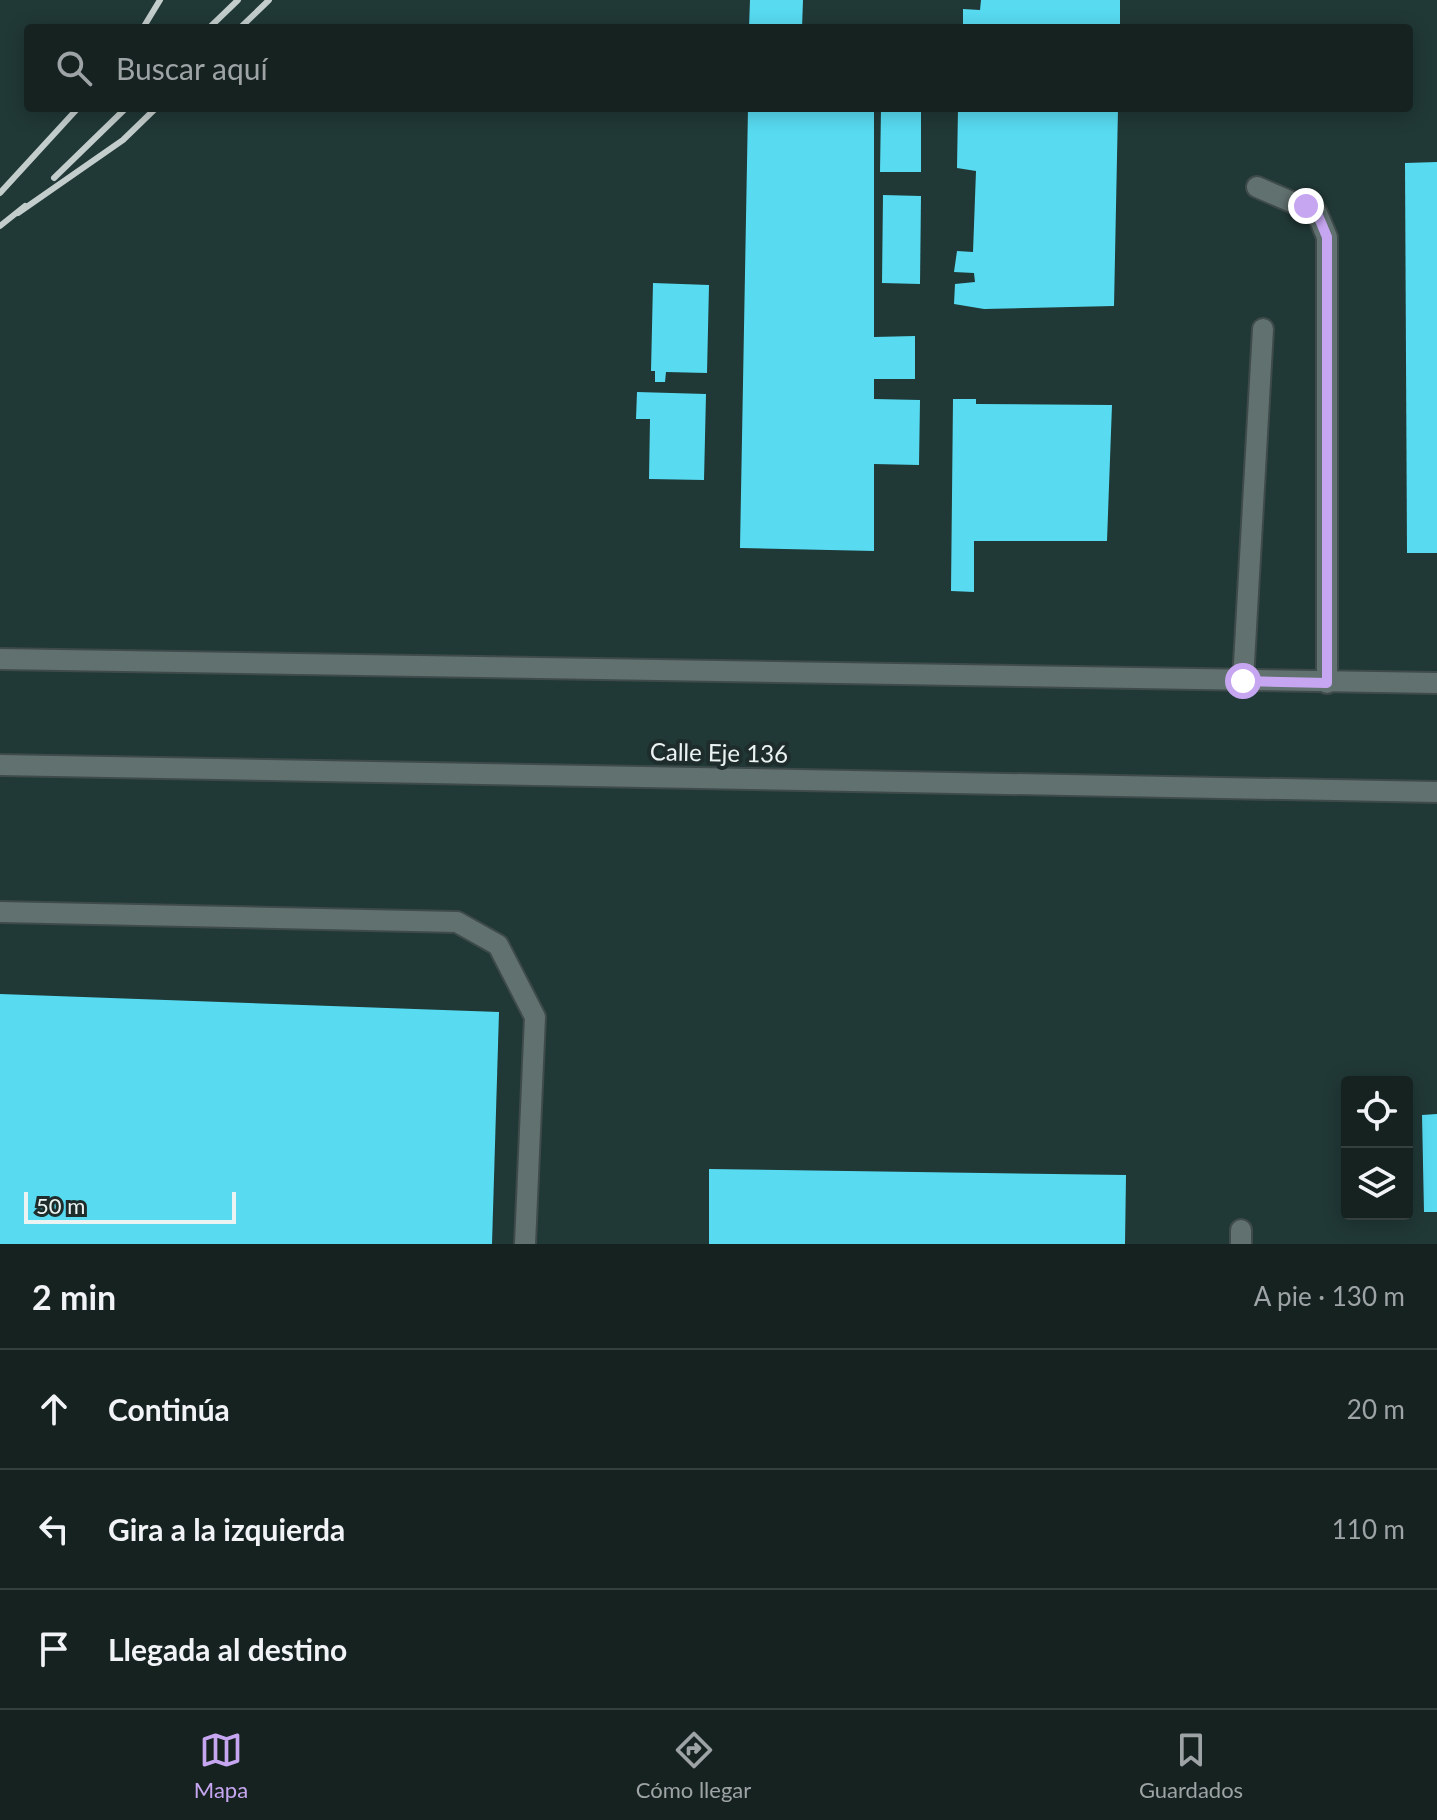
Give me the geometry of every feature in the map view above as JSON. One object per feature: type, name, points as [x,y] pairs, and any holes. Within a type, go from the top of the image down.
[{"type":"street","points":[[1257,187],[1317,213],[1327,237],[1327,683]]},
{"type":"street","points":[[1243,681],[1263,329]]},
{"type":"street","points":[[0,659],[1437,683]]},
{"type":"street","name":"Calle Eje 136","points":[[0,765],[1437,792]]},
{"type":"street","points":[[0,912],[457,922],[498,945],[535,1017],[525,1244]]},
{"type":"shaded area","points":[[0,0],[1437,0],[1437,1244],[0,1244]]},
{"type":"building","points":[[750,0],[803,0],[802,24],[749,24]]},
{"type":"building","points":[[981,0],[1120,0],[1120,24],[963,24],[963,9],[980,10]]},
{"type":"building","points":[[748,112],[874,112],[874,337],[915,336],[915,379],[874,379],[874,399],[920,400],[919,465],[874,464],[874,551],[740,548]]},
{"type":"building","points":[[881,112],[921,112],[921,172],[880,172]]},
{"type":"building","points":[[958,112],[1118,112],[1114,306],[984,309],[954,304],[955,284],[975,282],[974,273],[954,272],[957,251],[973,252],[976,171],[957,168]]},
{"type":"building","points":[[1437,162],[1437,553],[1407,553],[1405,163]]},
{"type":"building","points":[[883,195],[921,196],[920,284],[882,283]]},
{"type":"building","points":[[653,283],[709,285],[707,373],[666,372],[665,382],[655,382],[655,371],[651,371]]},
{"type":"building","points":[[637,392],[706,394],[704,480],[649,479],[650,419],[636,419]]},
{"type":"building","points":[[953,399],[976,399],[976,404],[1112,405],[1107,541],[974,541],[974,592],[951,591]]},
{"type":"building","points":[[0,994],[499,1012],[492,1244],[0,1244]]},
{"type":"building","points":[[1437,1114],[1437,1212],[1424,1212],[1422,1115]]},
{"type":"building","points":[[709,1169],[1126,1175],[1125,1244],[709,1244]]},
{"type":"railway","points":[[145,24],[160,0]]},
{"type":"railway","points":[[213,24],[238,0]]},
{"type":"railway","points":[[244,24],[269,0]]},
{"type":"railway","points":[[0,193],[74,112]]},
{"type":"railway","points":[[54,178],[122,112]]},
{"type":"railway","points":[[18,213],[123,140],[152,112]]},
{"type":"railway","points":[[0,226],[25,206]]},
{"type":"route","points":[[1243,681],[1327,683],[1327,237],[1317,213],[1306,206]]}]
